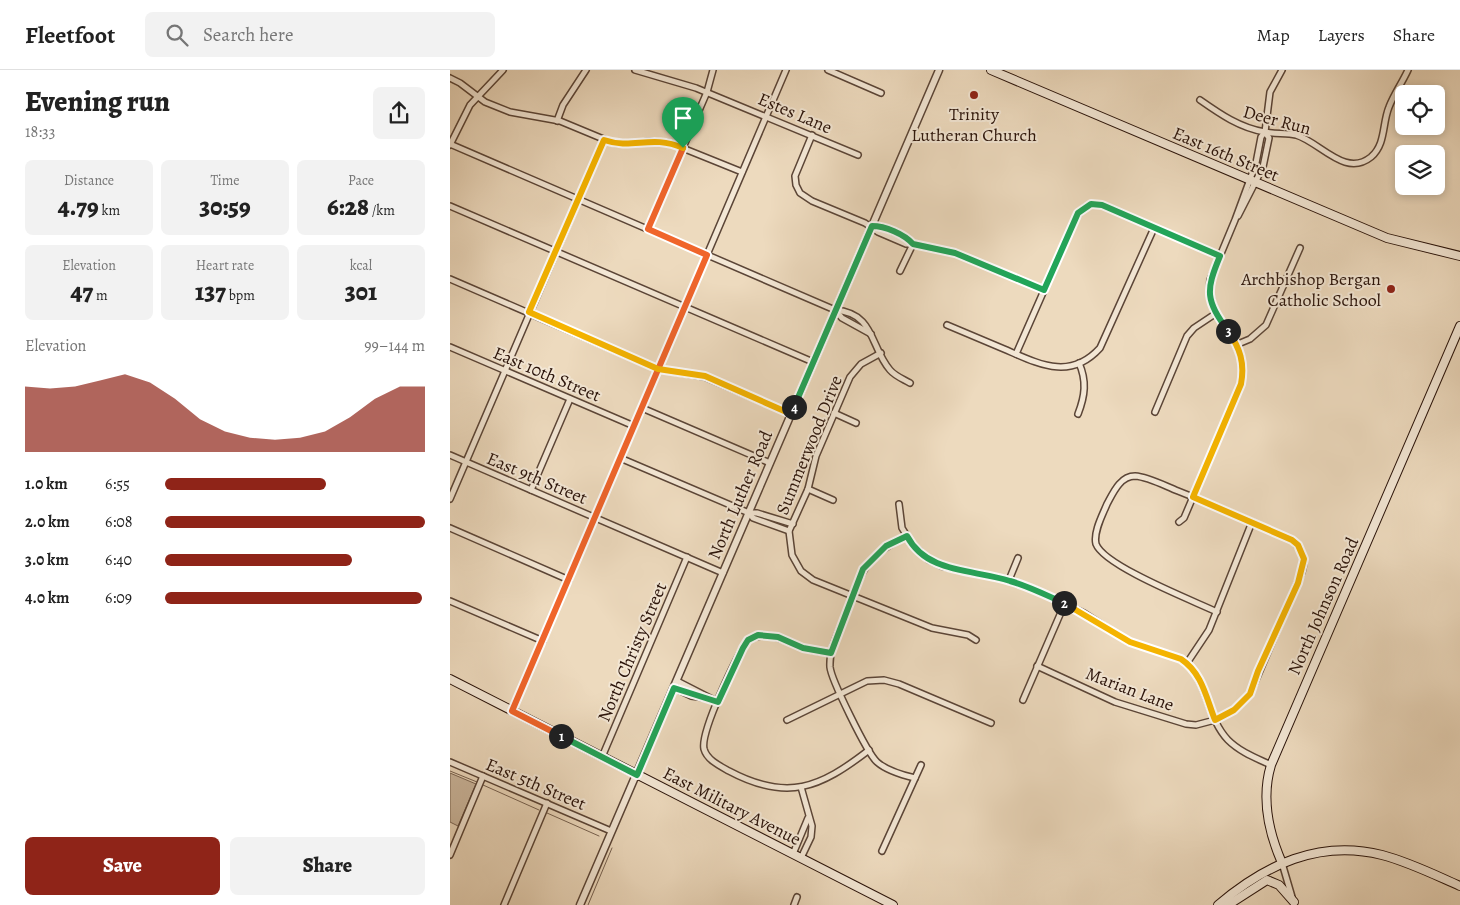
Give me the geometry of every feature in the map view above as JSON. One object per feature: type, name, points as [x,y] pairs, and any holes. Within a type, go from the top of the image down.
[{"type":"main road","name":"East 16th Street","points":[[991,70],[1387,238],[1456,256],[1460,261]]},
{"type":"main road","name":"North Johnson Road","points":[[1282,862],[1270,830],[1265,797],[1271,765],[1460,326]]},
{"type":"main road","name":"East Military Avenue","points":[[450,679],[893,905]]},
{"type":"main road","points":[[1218,905],[1247,881],[1282,862],[1348,850],[1370,852],[1394,858],[1460,886]]},
{"type":"main road","points":[[1228,905],[1268,880],[1279,885],[1294,903]]},
{"type":"street","points":[[503,70],[476,96],[464,113],[450,144],[836,310],[856,316],[867,325],[889,369],[910,383]]},
{"type":"street","points":[[557,121],[563,105],[586,70]]},
{"type":"street","name":"Estes Lane","points":[[635,70],[708,92],[767,115],[858,155]]},
{"type":"street","points":[[648,229],[708,92],[713,70]]},
{"type":"street","points":[[512,711],[786,70]]},
{"type":"street","points":[[828,70],[881,93]]},
{"type":"street","name":"North Luther Road","points":[[580,905],[939,70]]},
{"type":"street","points":[[1179,522],[1184,518],[1241,384],[1243,363],[1238,344],[1215,314],[1210,289],[1211,276],[1252,182],[1266,156],[1269,138],[1265,132],[1270,92],[1282,70]]},
{"type":"street","name":"Deer Run","points":[[1200,100],[1233,122],[1265,132],[1294,135],[1307,139],[1335,159],[1354,163],[1366,160],[1379,147],[1388,110],[1408,70]]},
{"type":"street","points":[[450,78],[493,106],[510,112],[557,121],[604,140],[623,144],[661,141],[742,172]]},
{"type":"street","points":[[812,135],[795,176],[796,185],[800,193],[812,201],[908,239],[913,244],[955,253],[1044,290]]},
{"type":"street","points":[[450,499],[604,140]]},
{"type":"street","points":[[1016,354],[1075,220],[1084,208],[1091,204],[1102,205],[1220,256]]},
{"type":"street","points":[[450,206],[814,362]]},
{"type":"street","points":[[947,325],[1035,363],[1055,368],[1079,363],[1095,353],[1107,336],[1154,228]]},
{"type":"street","points":[[900,271],[913,244]]},
{"type":"street","points":[[1238,344],[1250,339],[1266,325],[1300,248]]},
{"type":"street","points":[[450,279],[658,369],[705,376],[791,414]]},
{"type":"street","points":[[836,310],[842,318],[871,334]]},
{"type":"street","points":[[1155,412],[1187,336],[1194,328],[1215,314]]},
{"type":"street","name":"East 10th Street","points":[[450,347],[634,426]]},
{"type":"street","name":"Summerwood Drive","points":[[790,532],[808,489],[816,456],[855,370],[880,353]]},
{"type":"street","points":[[1078,414],[1085,392],[1084,375],[1079,363]]},
{"type":"street","points":[[531,490],[570,399]]},
{"type":"street","points":[[642,408],[770,463]]},
{"type":"street","points":[[834,413],[856,423]]},
{"type":"street","name":"East 9th Street","points":[[450,456],[723,573]]},
{"type":"street","points":[[620,458],[749,513],[754,518],[790,532],[792,555],[801,571],[813,580],[932,628],[968,635],[976,640]]},
{"type":"street","points":[[1215,720],[1234,710],[1250,694],[1258,671],[1302,572],[1303,553],[1292,540],[1252,522],[1140,477],[1126,478],[1116,487],[1107,505],[1096,537],[1096,543],[1104,554],[1142,578],[1217,612]]},
{"type":"street","points":[[808,489],[833,500]]},
{"type":"street","points":[[899,504],[901,523],[907,536],[918,552],[941,566],[1009,580],[1065,603],[1130,642],[1188,663],[1200,680],[1215,720],[1227,739],[1235,747],[1271,765]]},
{"type":"street","points":[[749,513],[757,513],[793,524]]},
{"type":"street","points":[[1188,663],[1209,630],[1238,551],[1252,522]]},
{"type":"street","points":[[450,528],[569,580]]},
{"type":"street","points":[[907,536],[886,546],[871,559],[860,576],[831,653],[830,670],[869,750],[882,766],[915,778]]},
{"type":"street","name":"North Christy Street","points":[[602,757],[688,558]]},
{"type":"street","points":[[1009,580],[1018,558]]},
{"type":"street","points":[[450,601],[543,641]]},
{"type":"street","points":[[1023,700],[1065,603]]},
{"type":"street","points":[[831,653],[803,648],[778,637],[758,635],[748,640],[704,736],[704,748],[712,760],[731,772],[774,789],[801,787],[828,777],[869,750]]},
{"type":"street","name":"Marian Lane","points":[[1038,666],[1115,702],[1146,713],[1186,724],[1215,720]]},
{"type":"street","points":[[787,720],[866,681],[884,680],[990,723]]},
{"type":"street","points":[[677,681],[706,698]]},
{"type":"street","points":[[674,688],[691,696],[718,702]]},
{"type":"street","name":"East 5th Street","points":[[450,762],[612,832]]},
{"type":"street","points":[[882,851],[921,765]]},
{"type":"street","points":[[450,855],[483,776]]},
{"type":"street","points":[[797,856],[811,837],[812,826],[808,818],[801,787]]},
{"type":"street","points":[[504,905],[547,803]]},
{"type":"street","points":[[797,856],[808,818]]},
{"type":"street","name":"North Johnson Road","points":[[1282,862],[1294,903]]},
{"type":"street","points":[[795,905],[797,897]]},
{"type":"shaded area","points":[[450,773],[476,784],[458,826],[450,822]]},
{"type":"waterway","points":[[450,771],[477,782]]},
{"type":"waterway","points":[[483,785],[539,810]]},
{"type":"waterway","points":[[547,813],[599,836]]},
{"type":"waterway","points":[[588,905],[612,848]]},
{"type":"place","name":"Trinity Lutheran Church","points":[[974,95]]},
{"type":"place","name":"Archbishop Bergan Catholic School","points":[[1391,289]]},
{"type":"route","points":[[683,148],[648,229],[707,255],[658,369],[620,458],[543,641],[512,711],[637,775],[674,688],[691,696],[718,702],[743,648],[748,640],[758,635],[765,634],[778,637],[803,648],[831,653],[863,569],[878,552],[907,536],[918,552],[941,566],[1009,580],[1036,590],[1084,613],[1130,642],[1188,663],[1195,670],[1200,680],[1215,720],[1234,710],[1243,702],[1250,694],[1258,671],[1298,583],[1304,566],[1304,559],[1298,545],[1292,540],[1193,497],[1241,384],[1243,373],[1243,363],[1238,344],[1215,314],[1210,299],[1211,276],[1220,256],[1102,205],[1091,204],[1078,213],[1044,290],[974,260],[955,253],[913,244],[908,239],[879,226],[872,226],[791,414],[705,376],[658,369],[529,312],[604,140],[623,144],[651,140],[661,141],[683,148]]}]
